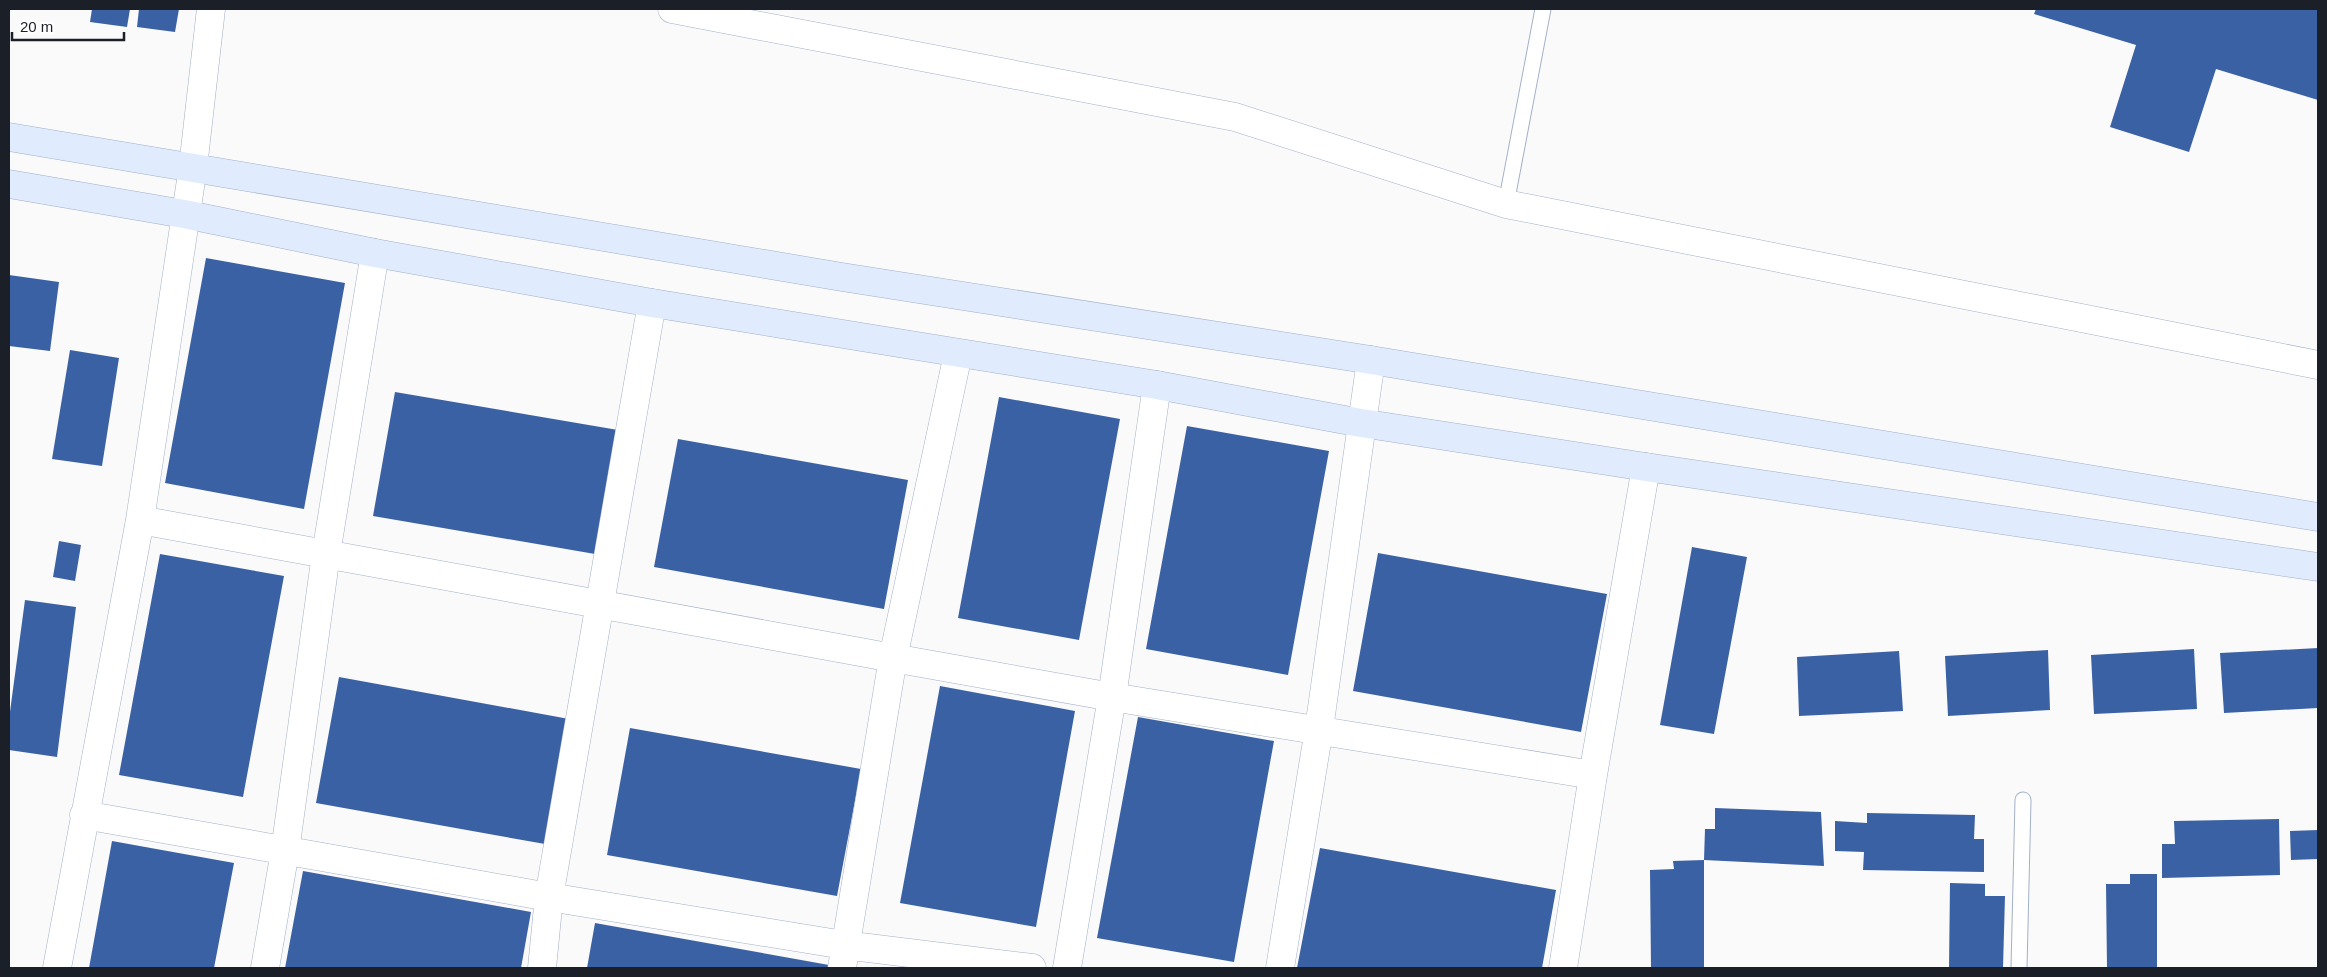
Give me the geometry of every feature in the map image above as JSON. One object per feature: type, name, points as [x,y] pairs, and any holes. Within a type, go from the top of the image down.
[{"type":"main road","points":[[9,137],[842,277],[1371,360],[2318,517]]},
{"type":"main road","points":[[9,184],[184,214],[375,253],[652,303],[1157,385],[1361,423],[1646,468],[2318,567]]},
{"type":"street","points":[[57,968],[84,814],[140,520],[184,214],[193,168],[212,9]]},
{"type":"street","points":[[672,9],[1235,116],[1506,204],[2318,364]]},
{"type":"street","points":[[265,968],[285,851],[326,554],[375,253]]},
{"type":"street","points":[[542,968],[549,897],[652,303]]},
{"type":"street","points":[[843,957],[892,658],[958,354]]},
{"type":"street","points":[[1280,968],[1319,729],[1371,360]]},
{"type":"street","points":[[1067,968],[1112,697],[1157,385]]},
{"type":"street","points":[[1563,968],[1593,775],[1646,468]]},
{"type":"street","points":[[140,520],[600,606],[1112,697],[1319,729],[1593,775]]},
{"type":"street","points":[[84,814],[549,897],[843,957],[1032,968]]},
{"type":"lane","points":[[1506,204],[1543,9]]},
{"type":"lane","points":[[2019,968],[2023,800]]},
{"type":"building","points":[[92,9],[130,9],[127,27],[90,22]]},
{"type":"building","points":[[139,9],[179,9],[175,32],[137,27]]},
{"type":"building","points":[[2036,9],[2318,9],[2318,100],[2216,69],[2189,152],[2110,127],[2136,45],[2034,14]]},
{"type":"building","points":[[206,258],[345,283],[304,509],[165,483]]},
{"type":"building","points":[[9,275],[59,282],[50,351],[9,346]]},
{"type":"building","points":[[70,350],[119,358],[102,466],[52,459]]},
{"type":"building","points":[[395,392],[618,430],[595,554],[373,516]]},
{"type":"building","points":[[999,397],[1120,419],[1079,640],[958,618]]},
{"type":"building","points":[[1187,426],[1329,451],[1288,675],[1146,649]]},
{"type":"building","points":[[678,439],[908,480],[884,609],[654,567]]},
{"type":"building","points":[[59,541],[81,545],[75,581],[53,577]]},
{"type":"building","points":[[1692,547],[1747,557],[1714,734],[1660,725]]},
{"type":"building","points":[[1378,553],[1607,594],[1581,732],[1353,691]]},
{"type":"building","points":[[160,554],[284,576],[243,797],[119,775]]},
{"type":"building","points":[[25,600],[76,607],[57,757],[9,750],[9,719]]},
{"type":"building","points":[[2318,648],[2318,708],[2224,713],[2220,653]]},
{"type":"building","points":[[2194,649],[2197,709],[2094,714],[2091,655]]},
{"type":"building","points":[[2048,650],[2050,710],[1948,716],[1945,656]]},
{"type":"building","points":[[1899,651],[1903,711],[1799,716],[1797,657]]},
{"type":"building","points":[[339,677],[569,719],[545,844],[316,803]]},
{"type":"building","points":[[940,686],[1075,711],[1036,927],[900,903]]},
{"type":"building","points":[[1138,717],[1274,741],[1234,962],[1097,938]]},
{"type":"building","points":[[630,728],[861,769],[837,896],[607,855]]},
{"type":"building","points":[[1715,808],[1821,812],[1824,866],[1704,860],[1705,829],[1715,829]]},
{"type":"building","points":[[1867,813],[1975,815],[1974,839],[1984,839],[1984,872],[1863,870],[1864,852],[1835,851],[1835,821],[1867,823]]},
{"type":"building","points":[[2279,819],[2280,875],[2162,878],[2162,844],[2175,844],[2174,821]]},
{"type":"building","points":[[2318,830],[2318,859],[2291,860],[2290,831]]},
{"type":"building","points":[[112,841],[234,863],[214,968],[89,968]]},
{"type":"building","points":[[1320,848],[1556,890],[1542,968],[1297,968]]},
{"type":"building","points":[[1704,860],[1704,968],[1651,968],[1650,870],[1674,869],[1673,861]]},
{"type":"building","points":[[303,871],[531,912],[521,968],[285,968]]},
{"type":"building","points":[[2130,874],[2157,874],[2157,968],[2107,968],[2106,884],[2130,884]]},
{"type":"building","points":[[1950,883],[1985,884],[1985,896],[2005,896],[2003,968],[1949,968]]},
{"type":"building","points":[[595,923],[829,965],[828,968],[587,968]]}]
